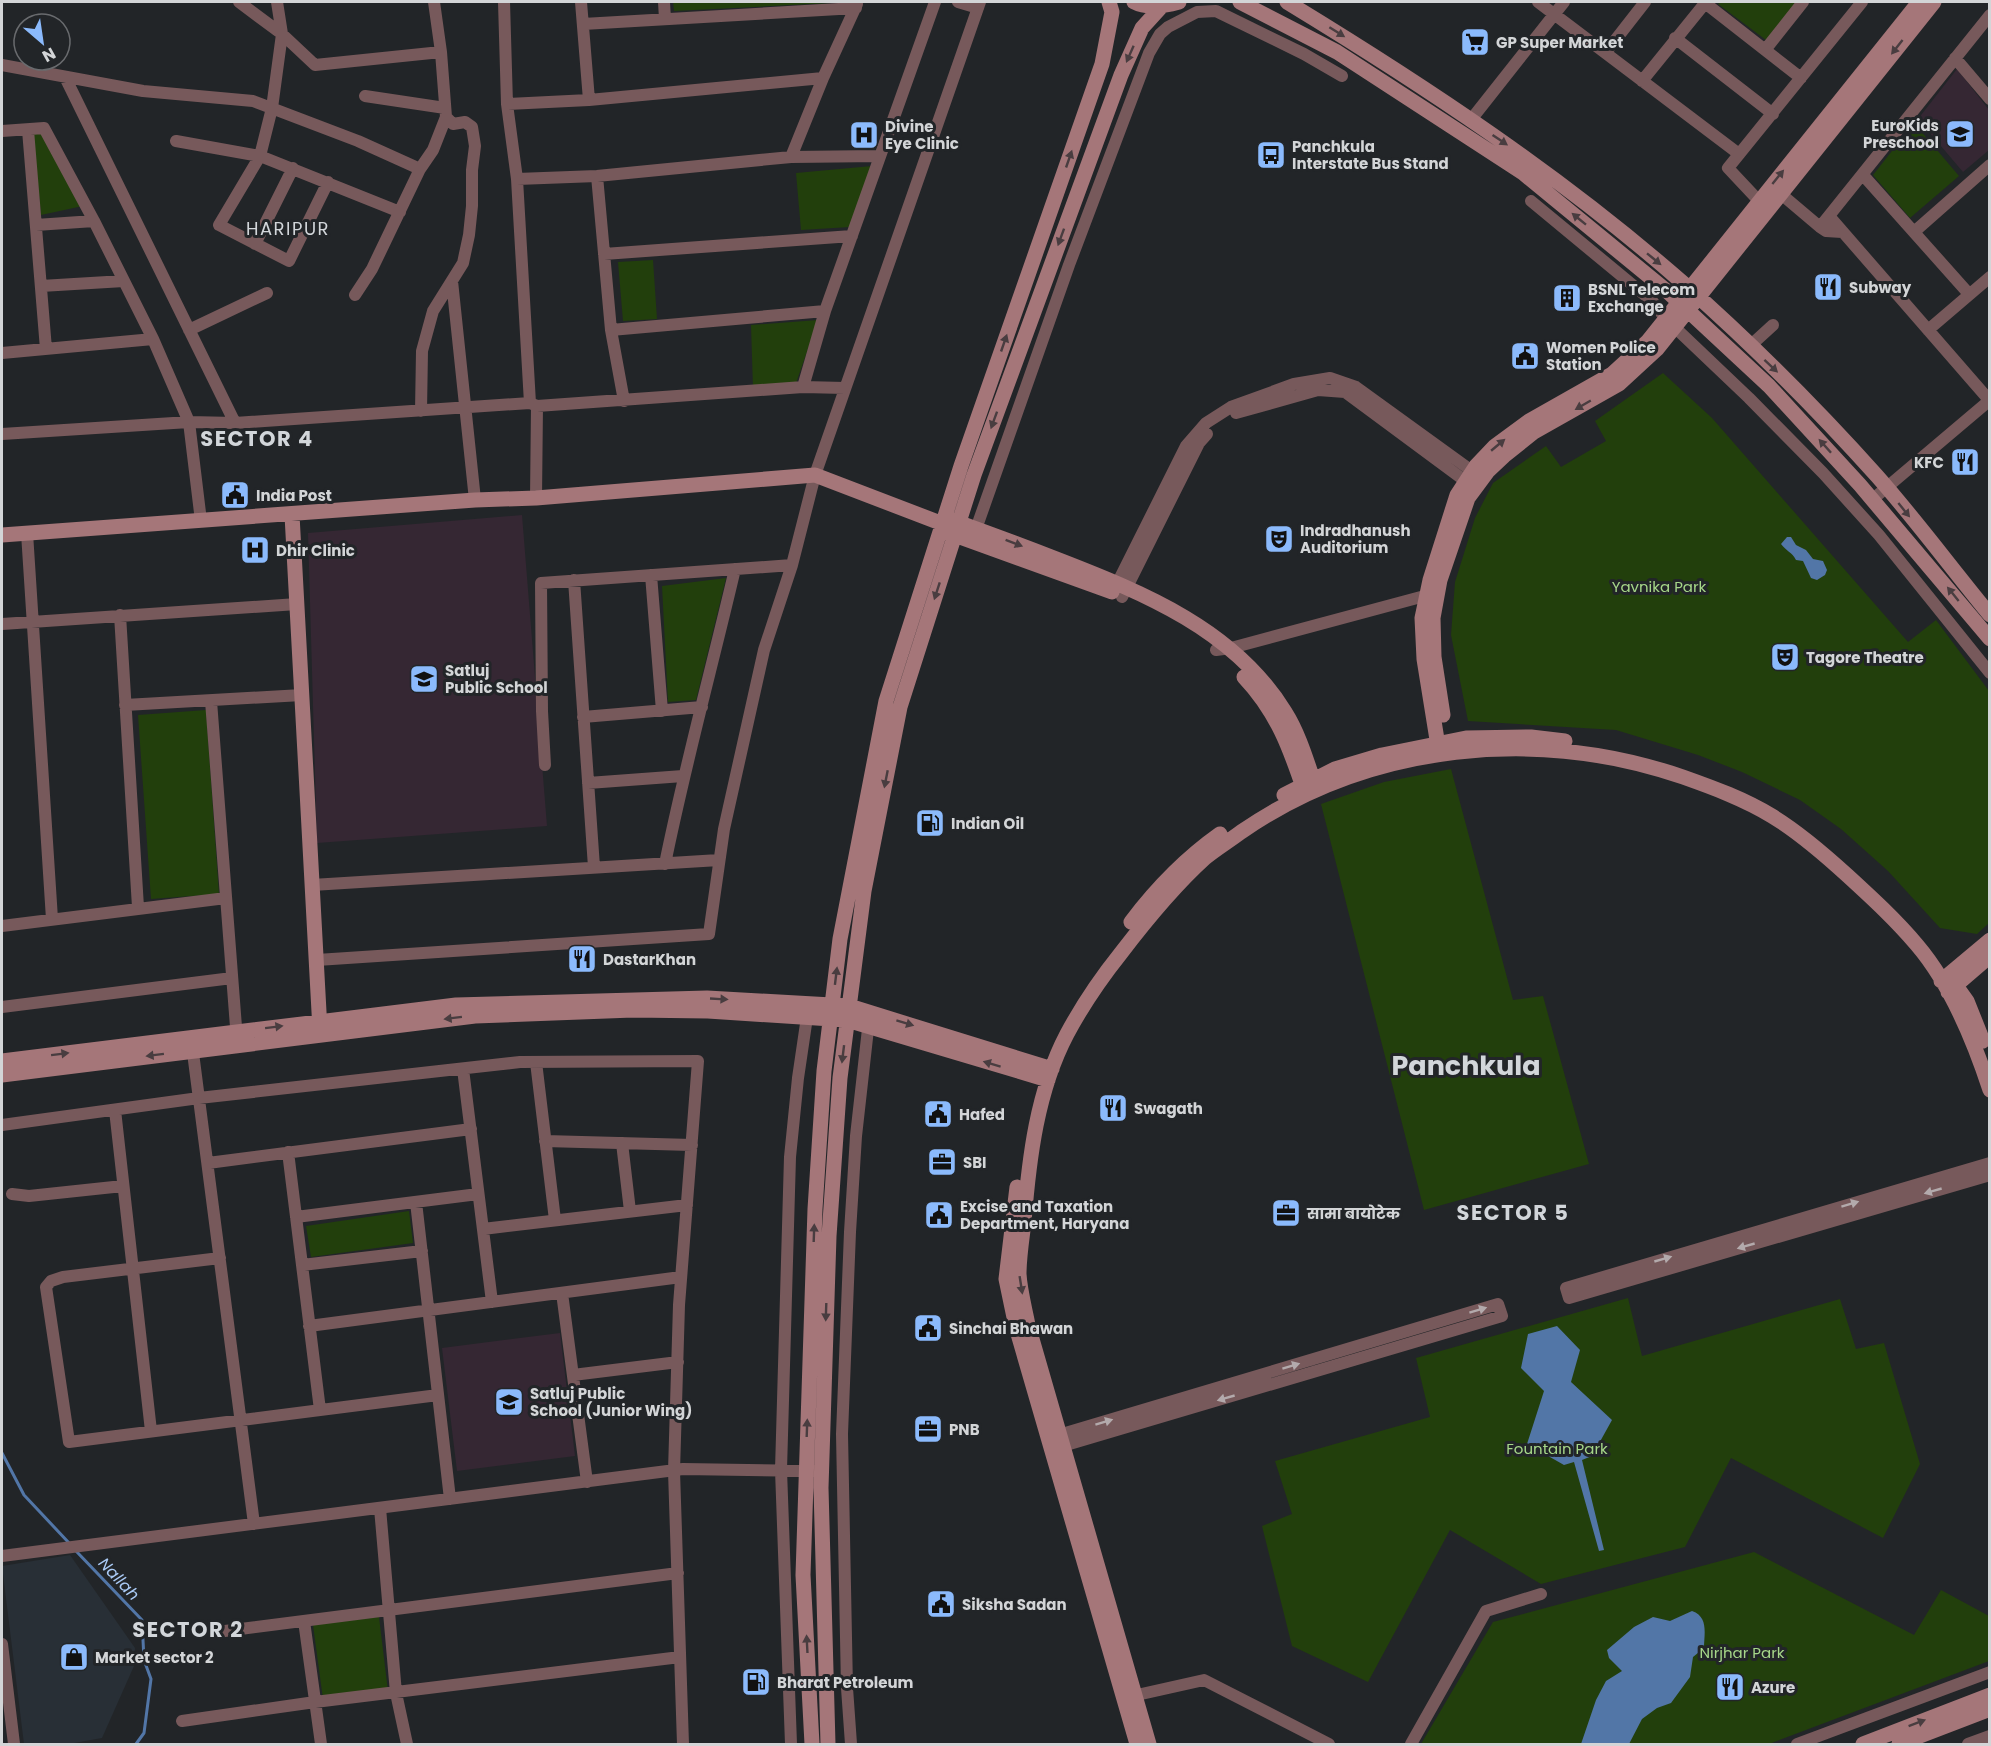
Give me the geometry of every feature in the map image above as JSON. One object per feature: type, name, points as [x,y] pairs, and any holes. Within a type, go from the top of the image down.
[{"type":"street","points":[[239,2],[282,34],[315,65],[441,52]]},
{"type":"street","points":[[277,2],[282,34],[272,108],[260,156],[219,225],[289,261],[328,182]]},
{"type":"street","points":[[355,295],[372,269],[420,169],[433,150],[446,113],[434,2]]},
{"type":"street","points":[[504,2],[507,104],[517,178],[533,404],[536,498]]},
{"type":"street","points":[[581,2],[589,100]]},
{"type":"street","points":[[664,2],[665,19]]},
{"type":"street","points":[[803,387],[825,311],[935,2]]},
{"type":"street","points":[[317,960],[710,934],[726,818],[764,650],[792,565],[814,475],[979,5],[958,2]]},
{"type":"street","points":[[828,1744],[814,1471],[815,1209],[824,1071],[840,939],[886,701],[948,526],[1102,64],[1112,12],[1109,2]]},
{"type":"street","points":[[1134,2],[1162,6],[1179,2]]},
{"type":"street","points":[[1240,2],[1337,52],[1523,173],[1683,307],[1769,386],[1873,500],[1989,639]]},
{"type":"street","points":[[1287,2],[1345,37],[1539,166],[1694,293],[1789,384],[1886,488],[1989,615]]},
{"type":"street","points":[[1538,2],[1739,154]]},
{"type":"street","points":[[1470,121],[1564,2]]},
{"type":"street","points":[[1606,52],[1645,2]]},
{"type":"street","points":[[1642,81],[1706,2],[1802,78]]},
{"type":"street","points":[[1765,50],[1803,2]]},
{"type":"street","points":[[1759,201],[1728,168],[1862,2]]},
{"type":"street","points":[[1443,748],[1434,657],[1432,594],[1474,480],[1534,432],[1619,384],[1657,349],[1670,323],[1759,201],[1918,2]]},
{"type":"street","points":[[1694,293],[1781,194],[1934,2]]},
{"type":"street","points":[[583,24],[857,5],[823,78],[791,157]]},
{"type":"street","points":[[807,1017],[790,1157],[781,1470],[791,1740],[812,1739],[803,1575],[814,1471],[840,1078],[864,891],[900,707],[948,526],[978,465],[1120,75],[1142,28],[1162,6]]},
{"type":"street","points":[[975,529],[1098,188],[1149,53],[1160,34],[1167,27],[1197,12],[1216,11],[1304,54],[1342,76]]},
{"type":"street","points":[[1820,227],[1989,15]]},
{"type":"street","points":[[1675,38],[1773,114]]},
{"type":"street","points":[[1955,58],[1989,99]]},
{"type":"street","points":[[2,65],[143,91],[253,101],[358,141],[420,169]]},
{"type":"street","points":[[65,77],[235,423]]},
{"type":"street","points":[[507,104],[589,100],[823,78]]},
{"type":"street","points":[[365,96],[446,113],[453,124],[465,122],[472,127],[475,146],[469,235],[463,263],[433,312],[422,351],[421,411]]},
{"type":"street","points":[[2,131],[44,128],[94,221],[153,339],[189,422],[201,521]]},
{"type":"street","points":[[28,130],[46,349]]},
{"type":"street","points":[[176,141],[260,156],[400,212]]},
{"type":"street","points":[[517,178],[597,176],[791,157],[880,156]]},
{"type":"street","points":[[1914,232],[1989,165]]},
{"type":"street","points":[[255,244],[293,168]]},
{"type":"street","points":[[1863,175],[1969,294]]},
{"type":"street","points":[[597,176],[611,330],[624,401]]},
{"type":"street","points":[[1781,194],[1826,231],[1842,232]]},
{"type":"street","points":[[1531,201],[1652,301],[1670,323],[1823,473],[1879,535],[1989,673]]},
{"type":"street","points":[[1829,216],[1989,400],[1873,500]]},
{"type":"street","points":[[36,225],[94,221]]},
{"type":"street","points":[[604,254],[852,236]]},
{"type":"street","points":[[1928,330],[1989,277]]},
{"type":"street","points":[[452,280],[476,500]]},
{"type":"street","points":[[41,286],[124,281]]},
{"type":"street","points":[[189,330],[267,293]]},
{"type":"street","points":[[611,330],[825,311]]},
{"type":"street","points":[[1750,346],[1773,325]]},
{"type":"street","points":[[2,353],[153,339]]},
{"type":"street","points":[[1120,590],[1186,446],[1206,423],[1231,407],[1294,384],[1330,378],[1356,387],[1474,480]]},
{"type":"street","points":[[2,434],[189,422],[235,423],[466,407],[624,401],[803,387],[845,388]]},
{"type":"street","points":[[2,535],[476,500],[536,498],[814,475],[1120,590]]},
{"type":"street","points":[[292,515],[320,1028]]},
{"type":"street","points":[[948,526],[975,529],[1120,590],[1223,649],[1225,656],[1259,692],[1276,719],[1310,788]]},
{"type":"street","points":[[27,533],[52,919]]},
{"type":"street","points":[[545,765],[542,711],[541,583],[792,565]]},
{"type":"street","points":[[665,864],[683,776],[735,569]]},
{"type":"street","points":[[651,575],[662,711]]},
{"type":"street","points":[[574,580],[594,867]]},
{"type":"street","points":[[1223,649],[1432,594]]},
{"type":"street","points":[[2,624],[297,604]]},
{"type":"street","points":[[120,615],[138,908]]},
{"type":"street","points":[[125,705],[302,695]]},
{"type":"street","points":[[211,701],[237,1038]]},
{"type":"street","points":[[583,717],[702,707]]},
{"type":"street","points":[[1149,1744],[1129,1696],[1055,1442],[1016,1327],[1006,1279],[1046,1074],[1067,1034],[1107,971],[1159,903],[1207,856],[1335,769],[1382,755],[1443,748],[1466,738],[1531,737],[1594,745],[1663,761],[1731,785],[1776,808],[1818,836],[1884,895],[1927,943],[1949,983],[1981,1061],[1989,1090]]},
{"type":"street","points":[[588,783],[683,776]]},
{"type":"street","points":[[312,885],[719,860]]},
{"type":"street","points":[[2,926],[226,898]]},
{"type":"street","points":[[1949,983],[1989,940]]},
{"type":"street","points":[[1949,983],[1989,956]]},
{"type":"street","points":[[2,1007],[232,978]]},
{"type":"street","points":[[1949,983],[1966,1000],[1989,1056]]},
{"type":"street","points":[[2,1075],[192,1044],[320,1028],[468,1005],[707,998],[848,1013],[1046,1074]]},
{"type":"street","points":[[320,1028],[475,1016],[633,1010],[708,1011],[807,1017],[831,1012]]},
{"type":"street","points":[[851,1744],[847,1688],[842,1434],[850,1221],[856,1137],[869,1019]]},
{"type":"street","points":[[2,1061],[192,1044]]},
{"type":"street","points":[[192,1044],[254,1524]]},
{"type":"street","points":[[2,1125],[199,1098],[463,1068],[536,1062],[698,1061],[681,1278],[674,1471],[683,1744]]},
{"type":"street","points":[[536,1062],[555,1220]]},
{"type":"street","points":[[463,1068],[492,1302]]},
{"type":"street","points":[[115,1110],[151,1431]]},
{"type":"street","points":[[208,1162],[471,1130]]},
{"type":"street","points":[[545,1141],[692,1145]]},
{"type":"street","points":[[622,1143],[630,1211]]},
{"type":"street","points":[[288,1152],[320,1410]]},
{"type":"street","points":[[1608,1281],[1989,1163]]},
{"type":"street","points":[[1580,1289],[1989,1175]]},
{"type":"street","points":[[12,1194],[29,1196],[123,1186]]},
{"type":"street","points":[[296,1217],[478,1194]]},
{"type":"street","points":[[416,1202],[450,1499]]},
{"type":"street","points":[[483,1229],[687,1204]]},
{"type":"street","points":[[302,1265],[422,1251]]},
{"type":"street","points":[[220,1258],[63,1277],[51,1281],[46,1287],[69,1442],[438,1395]]},
{"type":"street","points":[[309,1326],[681,1278]]},
{"type":"street","points":[[562,1293],[587,1482]]},
{"type":"street","points":[[1498,1304],[1502,1316],[1055,1442],[1498,1304]]},
{"type":"street","points":[[573,1375],[678,1362]]},
{"type":"street","points":[[2,1556],[674,1471],[814,1471]]},
{"type":"street","points":[[380,1508],[396,1693],[407,1744]]},
{"type":"street","points":[[217,1632],[678,1573]]},
{"type":"street","points":[[1411,1744],[1486,1611],[1541,1594]]},
{"type":"street","points":[[304,1621],[321,1744]]},
{"type":"street","points":[[2,1644],[4,1684],[14,1744]]},
{"type":"street","points":[[182,1721],[315,1702],[680,1657]]},
{"type":"street","points":[[1797,1744],[1989,1672]]},
{"type":"street","points":[[1129,1696],[1204,1680],[1329,1744]]},
{"type":"street","points":[[1863,1744],[1989,1695]]},
{"type":"street","points":[[1129,1696],[1137,1744]]},
{"type":"street","points":[[1899,1744],[1989,1709]]},
{"type":"street","points":[[1968,1744],[1989,1736]]},
{"type":"shaded area","name":"EuroKids Preschool","points":[[1957,69],[1989,110],[1989,150],[1963,172],[1918,119]]},
{"type":"shaded area","name":"Satluj Public School","points":[[522,515],[547,826],[317,843],[308,533]]},
{"type":"shaded area","name":"Satluj Public School (Junior Wing)","points":[[560,1333],[575,1456],[457,1471],[442,1348]]},
{"type":"shaded area","name":"Market sector 2","points":[[70,1555],[135,1648],[134,1666],[102,1738],[69,1744],[24,1744],[2,1566]]},
{"type":"green space","points":[[673,2],[851,2],[674,11]]},
{"type":"green space","points":[[1721,2],[1796,2],[1766,40],[1718,4]]},
{"type":"green space","points":[[1914,123],[1959,176],[1910,218],[1873,175]]},
{"type":"green space","points":[[43,132],[83,206],[41,215],[33,134]]},
{"type":"green space","points":[[872,166],[850,227],[801,230],[796,173]]},
{"type":"green space","points":[[653,260],[657,319],[623,321],[618,262]]},
{"type":"green space","points":[[818,320],[795,386],[753,388],[751,325]]},
{"type":"green space","name":"Yavnika Park","points":[[1663,373],[1712,418],[1908,642],[1936,620],[1989,691],[1989,923],[1977,934],[1940,928],[1888,871],[1841,829],[1800,800],[1742,772],[1698,755],[1616,730],[1468,721],[1451,635],[1455,582],[1475,518],[1493,483],[1546,446],[1561,467],[1606,441],[1595,421]]},
{"type":"green space","points":[[726,578],[696,700],[668,702],[662,586]]},
{"type":"green space","points":[[206,710],[219,894],[151,899],[138,715]]},
{"type":"green space","points":[[1451,769],[1513,1000],[1543,996],[1589,1164],[1424,1210],[1321,804],[1384,782]]},
{"type":"green space","points":[[409,1211],[413,1243],[311,1257],[306,1226]]},
{"type":"green space","name":"Fountain Park","points":[[1628,1298],[1642,1356],[1840,1299],[1856,1349],[1884,1343],[1920,1464],[1883,1538],[1731,1458],[1685,1547],[1541,1584],[1450,1530],[1368,1682],[1292,1646],[1262,1526],[1292,1514],[1275,1461],[1430,1417],[1416,1358]]},
{"type":"green space","name":"Nirjhar Park","points":[[1754,1552],[1914,1635],[1941,1590],[1989,1616],[1989,1661],[1769,1744],[1421,1744],[1493,1622]]},
{"type":"green space","points":[[379,1617],[388,1691],[323,1699],[313,1625]]},
{"type":"water","points":[[1787,537],[1791,537],[1796,545],[1806,550],[1813,559],[1823,561],[1827,570],[1825,575],[1817,580],[1811,578],[1803,561],[1796,560],[1781,544]]},
{"type":"water","points":[[1557,1326],[1580,1350],[1571,1382],[1612,1420],[1592,1456],[1582,1460],[1604,1550],[1599,1551],[1574,1462],[1564,1465],[1527,1444],[1544,1391],[1521,1368],[1528,1334]]},
{"type":"water","points":[[1692,1611],[1701,1617],[1703,1622],[1704,1648],[1693,1657],[1690,1677],[1671,1703],[1657,1708],[1642,1719],[1629,1744],[1581,1744],[1596,1700],[1606,1681],[1622,1671],[1609,1658],[1607,1650],[1634,1627],[1653,1617],[1670,1621]]},
{"type":"waterway","name":"Nallah","points":[[2,1453],[24,1495],[70,1544]]},
{"type":"waterway","name":"Nallah","points":[[76,1551],[142,1620],[144,1660],[151,1679],[144,1733],[136,1744]]},
{"type":"place","name":"GP Super Market","points":[[1475,42]]},
{"type":"place","name":"EuroKids Preschool","points":[[1960,134]]},
{"type":"place","name":"Divine Eye Clinic","points":[[864,135]]},
{"type":"place","name":"Panchkula Interstate Bus Stand","points":[[1271,155]]},
{"type":"place","name":"Subway","points":[[1828,287]]},
{"type":"place","name":"BSNL Telecom Exchange","points":[[1567,298]]},
{"type":"place","name":"Women Police Station","points":[[1525,356]]},
{"type":"place","name":"KFC","points":[[1965,462]]},
{"type":"place","name":"India Post","points":[[235,495]]},
{"type":"place","name":"Indradhanush Auditorium","points":[[1279,539]]},
{"type":"place","name":"Dhir Clinic","points":[[255,550]]},
{"type":"place","name":"Tagore Theatre","points":[[1785,657]]},
{"type":"place","name":"Satluj Public School","points":[[424,679]]},
{"type":"place","name":"Indian Oil","points":[[930,823]]},
{"type":"place","name":"DastarKhan","points":[[582,959]]},
{"type":"place","name":"Swagath","points":[[1113,1108]]},
{"type":"place","name":"Hafed","points":[[938,1114]]},
{"type":"place","name":"SBI","points":[[942,1162]]},
{"type":"place","name":"सामा बायोटेक","points":[[1286,1213]]},
{"type":"place","name":"Excise and Taxation Department, Haryana","points":[[939,1215]]},
{"type":"place","name":"Sinchai Bhawan","points":[[928,1328]]},
{"type":"place","name":"Satluj Public School (Junior Wing)","points":[[509,1402]]},
{"type":"place","name":"PNB","points":[[928,1429]]},
{"type":"place","name":"Siksha Sadan","points":[[941,1604]]},
{"type":"place","name":"Market sector 2","points":[[74,1657]]},
{"type":"place","name":"Bharat Petroleum","points":[[756,1682]]},
{"type":"place","name":"Azure","points":[[1730,1687]]},
{"type":"district","name":"HARIPUR","points":[[288,228]]},
{"type":"district","name":"SECTOR 4","points":[[257,438]]},
{"type":"district","name":"Panchkula","points":[[1466,1065]]},
{"type":"district","name":"SECTOR 5","points":[[1513,1212]]},
{"type":"district","name":"SECTOR 2","points":[[188,1629]]}]
